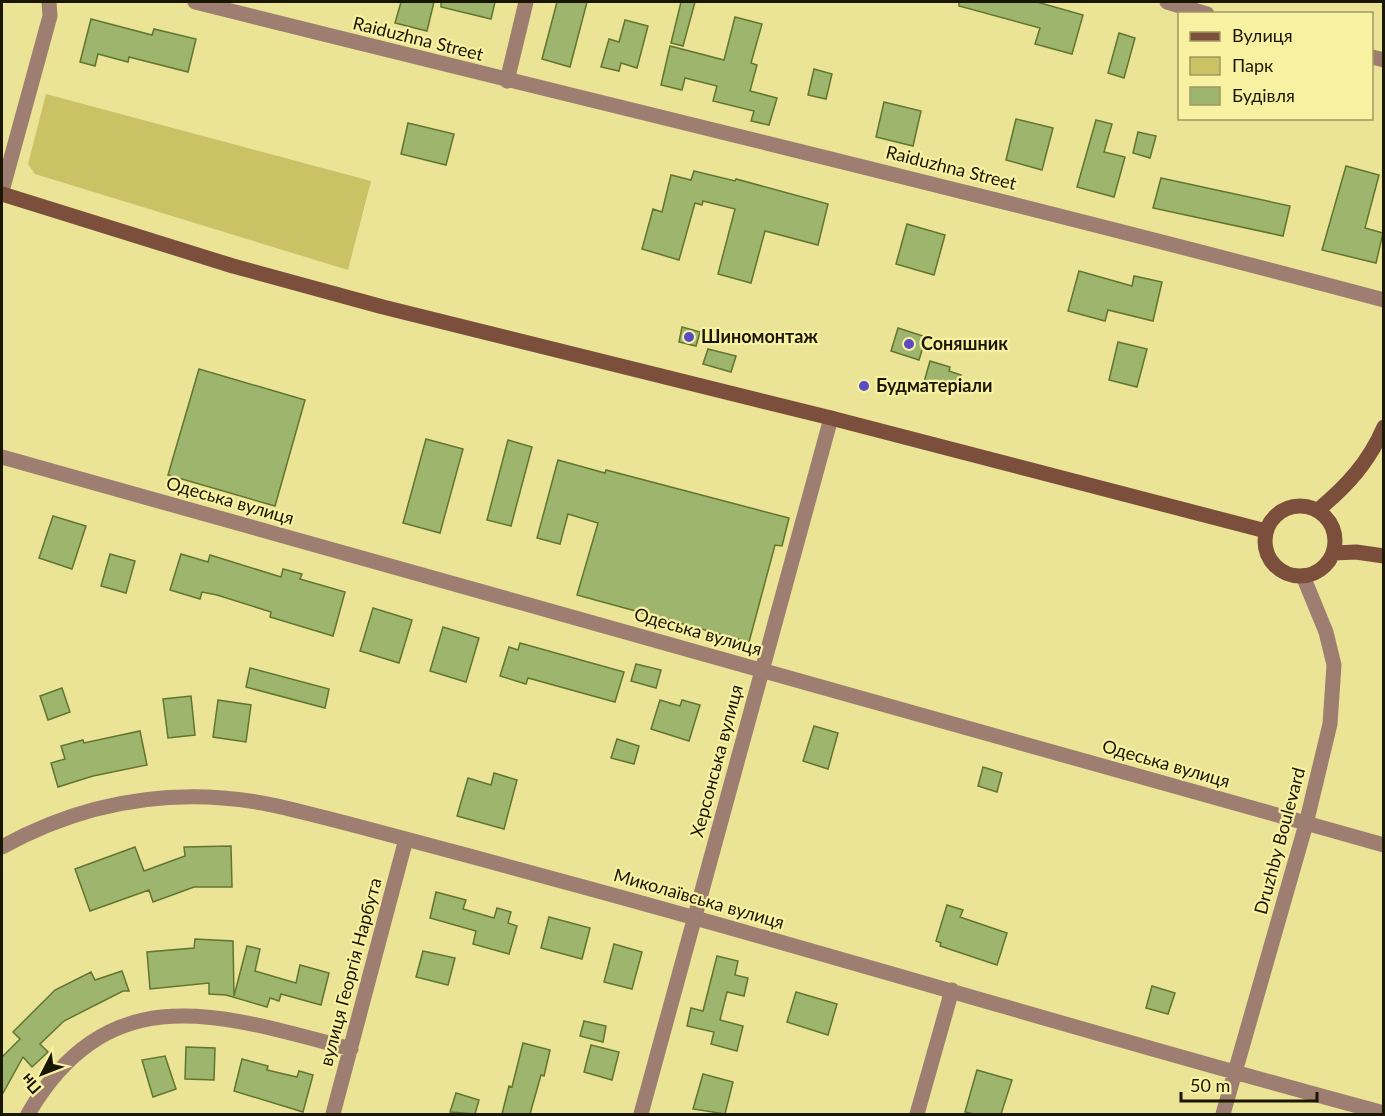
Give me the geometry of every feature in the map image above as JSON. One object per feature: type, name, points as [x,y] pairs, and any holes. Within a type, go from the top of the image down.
[{"type":"main road","points":[[2,192],[233,266],[383,307],[831,418],[1266,531]]},
{"type":"main road","points":[[1318,510],[1345,488],[1364,464],[1383,427]]},
{"type":"main road","points":[[1307,506],[1318,510],[1334,529],[1336,541],[1334,553],[1328,564],[1319,572],[1303,576],[1284,573],[1275,567],[1264,546],[1266,531],[1275,515],[1285,509],[1307,506]]},
{"type":"main road","points":[[1334,553],[1356,552],[1383,556]]},
{"type":"street","points":[[2,192],[50,16],[49,2]]},
{"type":"street","name":"Raiduzhna Street","points":[[195,2],[251,8],[507,81],[1104,226],[1383,300]]},
{"type":"street","points":[[507,81],[526,2]]},
{"type":"street","points":[[1167,2],[1187,5],[1203,12]]},
{"type":"street","name":"Херсонська вулиця","points":[[641,1114],[831,418]]},
{"type":"street","name":"Одеська вулиця","points":[[2,457],[1383,845]]},
{"type":"street","name":"Druzhby Boulevard","points":[[1223,1114],[1306,824],[1330,724],[1334,665],[1326,632],[1303,576]]},
{"type":"street","name":"Миколаївська вулиця","points":[[2,847],[50,824],[89,810],[129,801],[169,797],[261,801],[695,917],[1235,1074],[1383,1113]]},
{"type":"street","name":"вулиця Георгія Нарбута","points":[[333,1114],[406,839]]},
{"type":"street","points":[[917,1114],[952,990]]},
{"type":"street","points":[[28,1114],[52,1078],[74,1054],[100,1036],[130,1023],[160,1017],[201,1015],[244,1021],[351,1049]]},
{"type":"green space","points":[[46,94],[371,181],[348,270],[35,174],[28,164]]},
{"type":"building","points":[[401,2],[434,2],[427,31],[395,23]]},
{"type":"building","points":[[441,2],[495,2],[491,19],[441,7]]},
{"type":"building","points":[[557,2],[587,2],[570,67],[542,59]]},
{"type":"building","points":[[681,2],[695,2],[683,46],[671,43]]},
{"type":"building","points":[[959,2],[1037,2],[1083,15],[1072,54],[1035,44],[1040,28],[959,6]]},
{"type":"building","points":[[735,17],[762,24],[751,63],[757,65],[750,91],[777,98],[769,125],[751,121],[754,111],[713,101],[717,86],[685,78],[682,90],[661,85],[670,46],[724,60]]},
{"type":"building","points":[[91,19],[152,35],[154,29],[196,39],[188,72],[129,57],[128,62],[98,54],[95,66],[80,62]]},
{"type":"building","points":[[625,20],[648,26],[637,68],[621,63],[619,71],[601,67],[609,39],[619,42]]},
{"type":"building","points":[[1119,33],[1135,38],[1124,78],[1108,73]]},
{"type":"building","points":[[814,69],[832,74],[826,99],[808,95]]},
{"type":"building","points":[[884,102],[921,111],[913,146],[876,137]]},
{"type":"building","points":[[1016,119],[1053,128],[1042,170],[1006,160]]},
{"type":"building","points":[[1096,120],[1112,124],[1104,152],[1125,157],[1114,197],[1077,187]]},
{"type":"building","points":[[408,123],[454,134],[446,165],[401,154]]},
{"type":"building","points":[[1138,132],[1156,136],[1150,158],[1133,153]]},
{"type":"building","points":[[1346,166],[1379,175],[1365,228],[1383,233],[1376,263],[1322,250]]},
{"type":"building","points":[[694,171],[735,181],[736,179],[828,204],[818,245],[765,231],[751,283],[718,274],[735,209],[703,201],[702,205],[695,203],[679,260],[642,249],[653,209],[662,212],[671,175],[691,180]]},
{"type":"building","points":[[1161,178],[1290,206],[1283,236],[1153,208]]},
{"type":"building","points":[[907,224],[945,235],[934,275],[896,264]]},
{"type":"building","points":[[1079,271],[1132,286],[1134,276],[1162,282],[1153,321],[1108,310],[1105,321],[1068,311]]},
{"type":"building","name":"Шиномонтаж","points":[[682,327],[700,332],[696,346],[679,342]]},
{"type":"building","name":"Соняшник","points":[[898,328],[926,337],[919,360],[891,351]]},
{"type":"building","points":[[1118,342],[1147,349],[1137,387],[1109,380]]},
{"type":"building","points":[[708,349],[736,356],[731,372],[703,364]]},
{"type":"building","points":[[930,361],[950,367],[949,371],[961,375],[956,392],[924,382]]},
{"type":"building","points":[[199,369],[305,400],[275,506],[168,475]]},
{"type":"building","points":[[426,439],[463,449],[440,533],[403,523]]},
{"type":"building","points":[[508,440],[532,447],[511,526],[487,520]]},
{"type":"building","points":[[558,460],[605,473],[606,470],[789,518],[782,546],[775,545],[749,642],[577,595],[598,523],[568,514],[560,544],[537,538]]},
{"type":"building","points":[[53,516],[86,526],[72,569],[39,558]]},
{"type":"building","points":[[110,554],[135,561],[126,593],[101,586]]},
{"type":"building","points":[[181,554],[208,562],[210,555],[281,577],[283,569],[302,574],[300,579],[345,592],[333,636],[270,617],[271,612],[217,595],[202,592],[200,599],[170,590]]},
{"type":"building","points":[[373,608],[412,620],[399,663],[360,651]]},
{"type":"building","points":[[443,627],[479,638],[466,682],[430,671]]},
{"type":"building","points":[[520,643],[624,672],[615,702],[528,678],[526,684],[500,676],[509,647],[518,650]]},
{"type":"building","points":[[636,664],[661,670],[656,688],[631,681]]},
{"type":"building","points":[[250,668],[329,689],[325,708],[246,687]]},
{"type":"building","points":[[62,688],[70,712],[48,720],[40,696]]},
{"type":"building","points":[[191,696],[195,735],[168,738],[163,699]]},
{"type":"building","points":[[218,700],[251,705],[246,742],[213,737]]},
{"type":"building","points":[[660,700],[680,706],[682,700],[700,705],[689,741],[651,729]]},
{"type":"building","points":[[814,726],[838,733],[828,769],[803,761]]},
{"type":"building","points":[[140,731],[147,765],[93,776],[58,787],[51,763],[65,759],[61,746]]},
{"type":"building","points":[[617,739],[639,746],[634,764],[611,758]]},
{"type":"building","points":[[983,767],[1002,773],[997,792],[978,786]]},
{"type":"building","points":[[494,773],[517,780],[504,829],[457,816],[468,778],[491,785]]},
{"type":"building","points":[[231,846],[232,887],[194,887],[153,902],[149,890],[90,911],[75,869],[135,847],[144,871],[185,856],[184,847]]},
{"type":"building","points":[[436,892],[466,900],[463,909],[494,918],[497,908],[511,912],[508,923],[517,926],[509,954],[473,944],[476,931],[430,918]]},
{"type":"building","points":[[947,905],[963,910],[960,917],[1007,933],[997,965],[940,946],[941,943],[936,941]]},
{"type":"building","points":[[549,917],[590,928],[582,959],[541,948]]},
{"type":"building","points":[[195,939],[233,941],[234,996],[247,946],[260,949],[255,971],[296,983],[300,965],[329,973],[321,1005],[281,994],[279,1001],[270,998],[267,1007],[226,995],[209,994],[209,983],[150,989],[147,952],[194,948]]},
{"type":"building","points":[[614,944],[642,952],[632,989],[604,982]]},
{"type":"building","points":[[423,951],[455,958],[448,985],[416,977]]},
{"type":"building","points":[[717,956],[738,961],[735,975],[748,978],[744,996],[727,992],[720,1020],[743,1026],[737,1051],[711,1044],[714,1032],[687,1026],[691,1008],[703,1011]]},
{"type":"building","points":[[122,971],[129,991],[123,991],[64,1021],[40,1044],[48,1052],[32,1067],[23,1057],[2,1095],[2,1057],[20,1039],[13,1032],[55,990],[91,972],[95,980]]},
{"type":"building","points":[[1152,986],[1175,993],[1168,1014],[1146,1008]]},
{"type":"building","points":[[796,992],[837,1004],[828,1035],[787,1022]]},
{"type":"building","points":[[584,1021],[606,1026],[603,1042],[580,1036]]},
{"type":"building","points":[[523,1043],[550,1050],[544,1076],[541,1075],[530,1114],[502,1114],[509,1086],[512,1087]]},
{"type":"building","points":[[591,1045],[619,1052],[612,1080],[584,1072]]},
{"type":"building","points":[[186,1047],[215,1048],[214,1080],[185,1079]]},
{"type":"building","points":[[165,1056],[176,1089],[153,1097],[142,1060]]},
{"type":"building","points":[[242,1059],[268,1066],[267,1070],[297,1077],[299,1071],[313,1075],[303,1112],[234,1091]]},
{"type":"building","points":[[977,1070],[1012,1080],[1001,1114],[965,1112]]},
{"type":"building","points":[[703,1074],[733,1082],[725,1114],[693,1109]]},
{"type":"building","points":[[456,1093],[479,1100],[475,1114],[450,1112]]},
{"type":"place","name":"Шиномонтаж","points":[[689,337]]},
{"type":"place","name":"Соняшник","points":[[909,344]]},
{"type":"place","name":"Будматеріали","points":[[864,386]]}]
